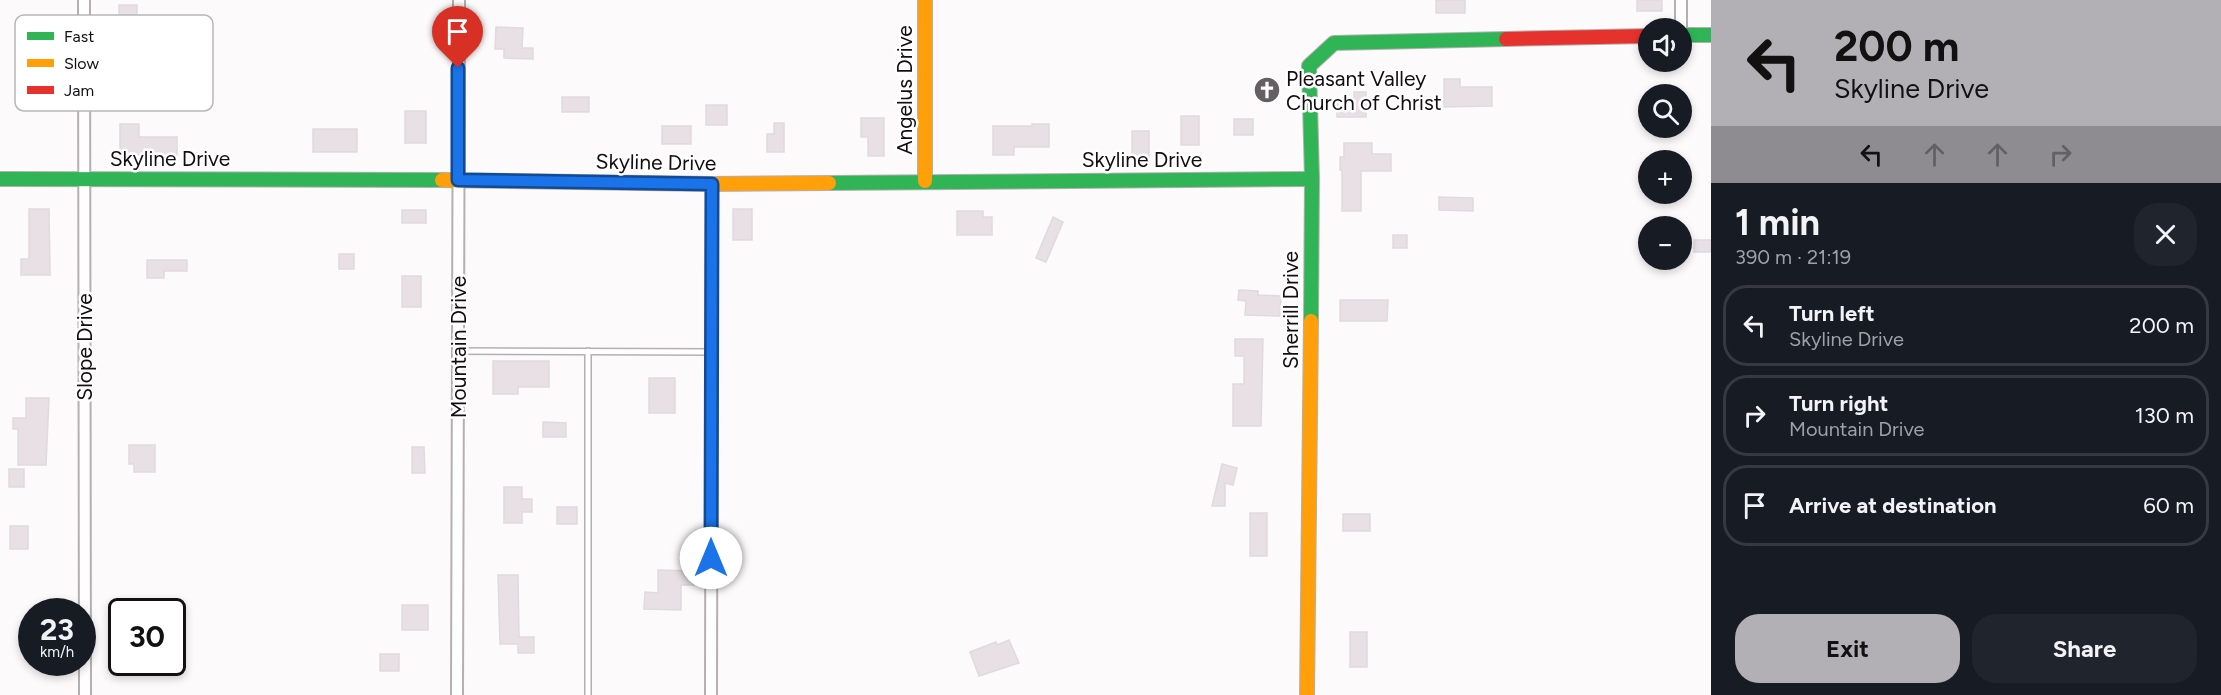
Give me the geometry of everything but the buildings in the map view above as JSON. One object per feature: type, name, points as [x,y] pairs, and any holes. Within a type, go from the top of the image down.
[{"type":"street","name":"Mountain Drive","points":[[457,695],[459,0]]},
{"type":"street","name":"Angelus Drive","points":[[925,0],[925,181]]},
{"type":"street","points":[[1681,0],[1681,18]]},
{"type":"street","points":[[1692,35],[1711,35]]},
{"type":"street","name":"Sherrill Drive","points":[[1307,695],[1312,179],[1309,66],[1334,43],[1638,36]]},
{"type":"street","name":"Slope Drive","points":[[84,111],[85,695]]},
{"type":"street","name":"Skyline Drive","points":[[0,179],[458,180],[712,184],[1312,179]]},
{"type":"street","points":[[711,695],[712,184]]},
{"type":"lane","points":[[458,351],[712,352]]},
{"type":"lane","points":[[588,351],[588,695]]},
{"type":"traffic: fast","points":[[1692,35],[1711,35]]},
{"type":"traffic: fast","points":[[1311,321],[1312,179],[1309,66],[1334,43],[1506,39]]},
{"type":"traffic: fast","points":[[0,179],[442,180]]},
{"type":"traffic: fast","points":[[829,183],[1312,179]]},
{"type":"traffic: slow","points":[[925,0],[925,181]]},
{"type":"traffic: slow","points":[[442,180],[712,184],[829,183]]},
{"type":"traffic: slow","points":[[1307,695],[1311,321]]},
{"type":"traffic: jam","points":[[1506,39],[1638,36]]},
{"type":"place","name":"Pleasant Valley Church of Christ","points":[[1267,90]]},
{"type":"route","points":[[458,68],[458,180],[712,184],[711,558]]}]
